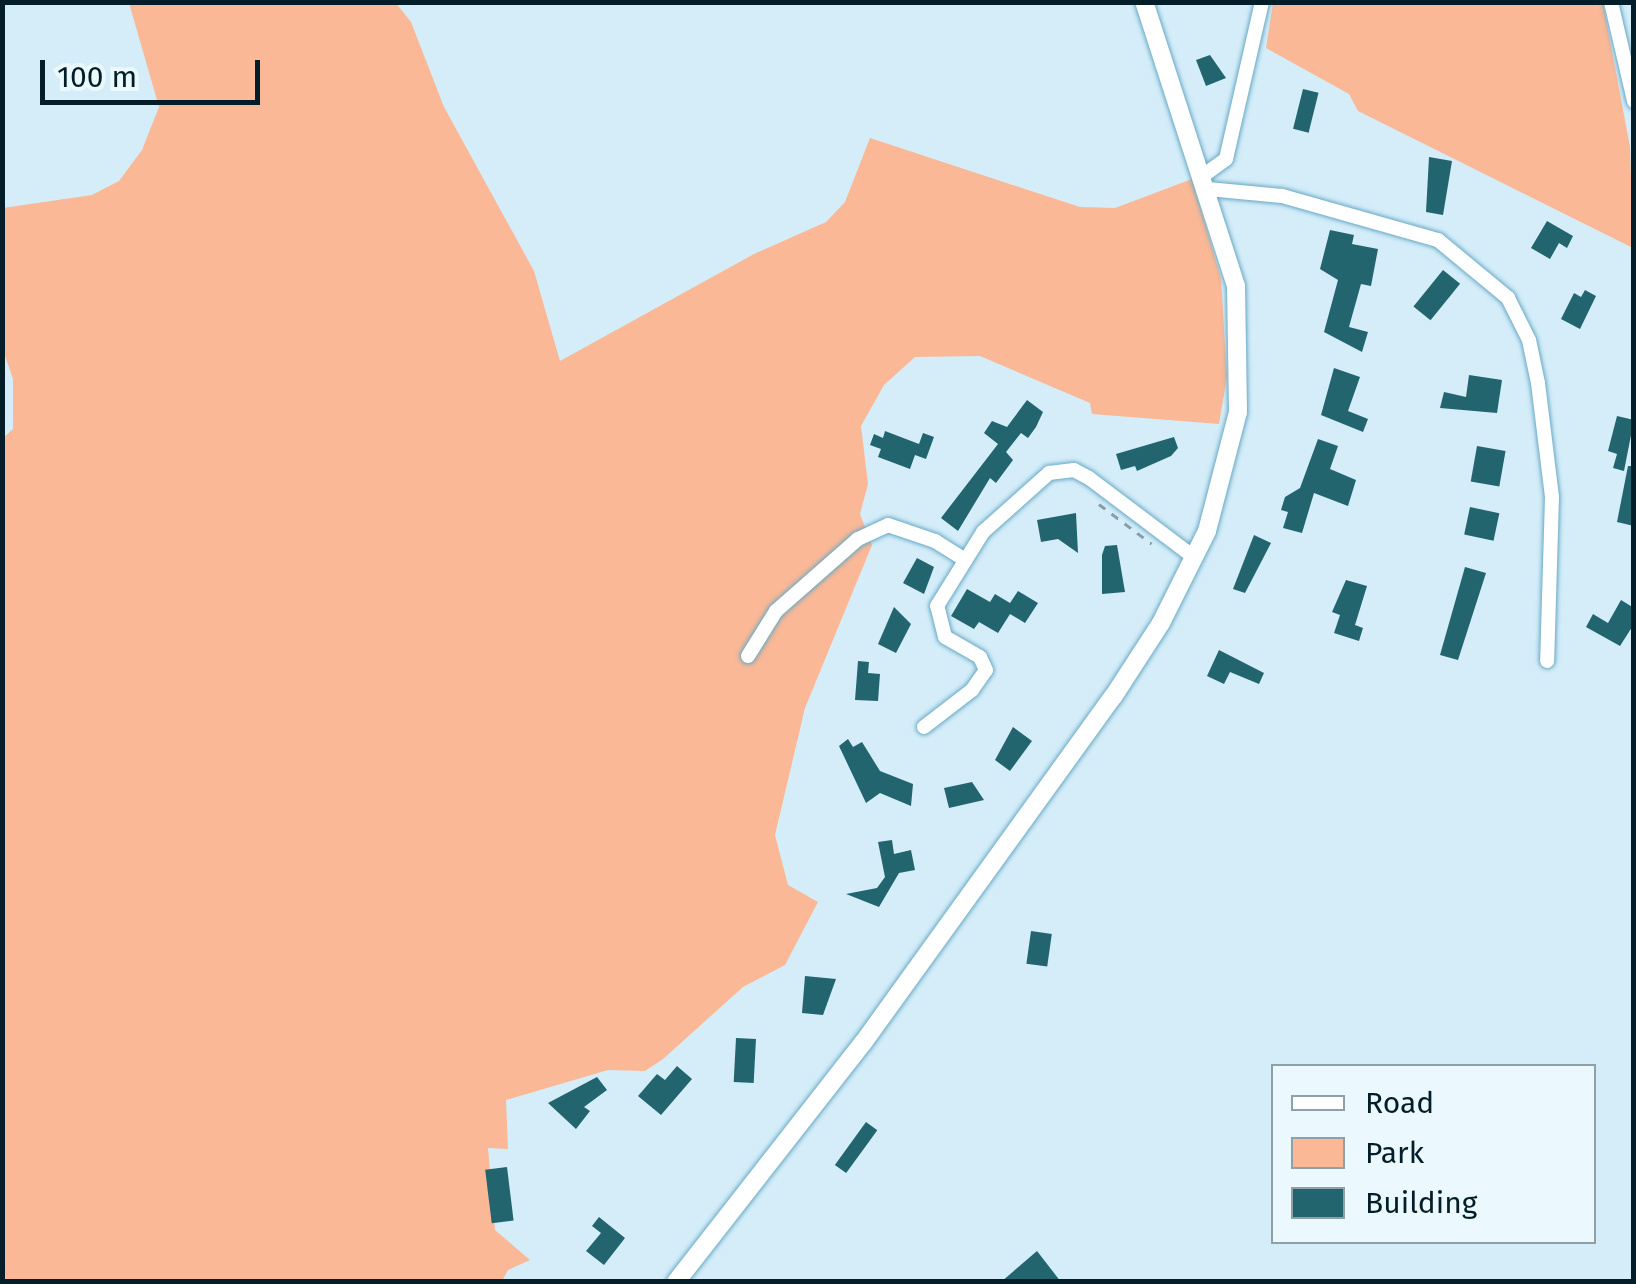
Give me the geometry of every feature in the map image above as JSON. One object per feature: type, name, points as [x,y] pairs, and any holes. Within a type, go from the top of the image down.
[{"type":"main road","points":[[676,1282],[863,1043],[1031,812],[1161,623],[1195,558],[1219,493],[1238,412],[1236,286],[1206,182],[1144,2]]},
{"type":"street","points":[[1262,2],[1228,156],[1206,182],[1282,196],[1438,240],[1508,298],[1529,340],[1552,497],[1547,661]]},
{"type":"street","points":[[1611,2],[1634,101]]},
{"type":"street","points":[[924,727],[972,690],[986,670],[980,657],[945,637],[936,618],[964,560],[1015,499],[1060,469],[1089,478],[1195,558]]},
{"type":"street","points":[[748,656],[776,611],[858,540],[888,526],[934,540],[964,560]]},
{"type":"path","points":[[1096,501],[1160,548]]},
{"type":"green space","points":[[395,2],[411,22],[444,107],[534,271],[560,361],[754,254],[826,222],[845,202],[870,138],[1080,207],[1115,208],[1192,179],[1221,278],[1227,377],[1219,424],[1092,414],[1090,403],[980,356],[915,357],[884,385],[861,426],[868,484],[860,514],[872,545],[805,708],[775,835],[788,885],[818,902],[785,965],[743,987],[645,1071],[608,1070],[506,1100],[508,1149],[488,1148],[495,1230],[530,1260],[508,1270],[502,1281],[3,1282],[2,439],[13,429],[13,379],[3,350],[3,208],[92,195],[119,181],[142,150],[159,107],[129,3]]},
{"type":"green space","points":[[1273,3],[1603,3],[1630,147],[1633,248],[1358,111],[1349,94],[1266,48]]},
{"type":"building","points":[[1210,55],[1226,78],[1206,86],[1196,60]]},
{"type":"building","points":[[1303,89],[1319,93],[1309,133],[1293,129]]},
{"type":"building","points":[[1429,157],[1452,161],[1443,215],[1426,212]]},
{"type":"building","points":[[1547,221],[1573,236],[1567,248],[1559,243],[1550,259],[1531,248]]},
{"type":"building","points":[[1330,230],[1354,235],[1352,244],[1378,249],[1371,286],[1361,284],[1349,327],[1368,332],[1362,352],[1324,332],[1338,280],[1320,269]]},
{"type":"building","points":[[1443,270],[1460,284],[1431,320],[1413,307]]},
{"type":"building","points":[[1585,290],[1596,296],[1580,329],[1561,319],[1574,293],[1581,297]]},
{"type":"building","points":[[1334,368],[1360,377],[1348,411],[1368,419],[1363,432],[1321,415]]},
{"type":"building","points":[[1469,375],[1502,380],[1497,413],[1440,408],[1444,392],[1466,397]]},
{"type":"building","points":[[1027,400],[1043,412],[1036,427],[1028,438],[1021,433],[1006,452],[1013,460],[996,483],[990,478],[958,531],[941,518],[998,444],[984,433],[992,421],[1007,427]]},
{"type":"building","points":[[1617,416],[1634,420],[1624,471],[1613,468],[1617,454],[1608,451]]},
{"type":"building","points":[[885,431],[919,444],[923,433],[934,437],[926,459],[915,455],[910,469],[878,457],[881,449],[870,445],[874,434],[883,438]]},
{"type":"building","points":[[1174,437],[1178,448],[1171,456],[1137,471],[1135,466],[1121,470],[1116,454]]},
{"type":"building","points":[[1318,439],[1338,446],[1330,469],[1356,480],[1348,506],[1314,493],[1302,533],[1283,528],[1288,512],[1281,510],[1285,497],[1300,488]]},
{"type":"building","points":[[1477,446],[1506,451],[1499,486],[1471,481]]},
{"type":"building","points":[[1628,466],[1634,466],[1634,526],[1617,522]]},
{"type":"building","points":[[1470,507],[1499,513],[1494,541],[1464,534]]},
{"type":"building","points":[[1076,513],[1078,553],[1058,539],[1041,542],[1037,520]]},
{"type":"building","points":[[1254,535],[1271,543],[1245,593],[1233,589]]},
{"type":"building","points":[[1117,545],[1125,592],[1102,594],[1102,555],[1105,546]]},
{"type":"building","points":[[917,558],[934,567],[924,594],[903,583]]},
{"type":"building","points":[[1465,567],[1486,573],[1458,660],[1440,655]]},
{"type":"building","points":[[1346,580],[1367,586],[1355,625],[1363,628],[1359,641],[1334,633],[1340,615],[1332,612]]},
{"type":"building","points":[[967,589],[990,602],[995,594],[1010,603],[1018,591],[1038,603],[1025,623],[1010,614],[998,633],[979,622],[974,629],[951,616]]},
{"type":"building","points":[[1621,600],[1634,608],[1634,624],[1620,646],[1586,627],[1593,614],[1608,623]]},
{"type":"building","points":[[894,607],[911,624],[896,653],[878,644]]},
{"type":"building","points":[[1219,650],[1264,673],[1259,684],[1230,672],[1224,684],[1207,676]]},
{"type":"building","points":[[858,661],[869,662],[868,673],[880,674],[878,701],[855,700]]},
{"type":"building","points":[[1013,727],[1032,741],[1010,771],[995,760]]},
{"type":"building","points":[[848,739],[853,747],[862,742],[880,771],[913,784],[911,806],[880,793],[866,803],[839,746]]},
{"type":"building","points":[[972,782],[984,800],[949,808],[944,788]]},
{"type":"building","points":[[892,840],[894,854],[911,850],[915,870],[899,873],[879,907],[846,894],[877,888],[885,877],[878,842]]},
{"type":"building","points":[[1031,931],[1052,934],[1047,967],[1026,964]]},
{"type":"building","points":[[805,976],[836,979],[823,1015],[802,1013]]},
{"type":"building","points":[[736,1038],[756,1039],[754,1083],[734,1082]]},
{"type":"building","points":[[677,1066],[692,1079],[661,1115],[638,1096],[657,1074],[665,1080]]},
{"type":"building","points":[[597,1077],[607,1090],[584,1107],[590,1111],[576,1129],[548,1103]]},
{"type":"building","points":[[866,1122],[877,1130],[846,1173],[835,1165]]},
{"type":"building","points":[[507,1167],[514,1221],[492,1223],[485,1170]]},
{"type":"building","points":[[599,1217],[625,1238],[604,1265],[586,1251],[601,1233],[592,1226]]},
{"type":"building","points":[[1037,1251],[1061,1282],[1001,1282]]}]
